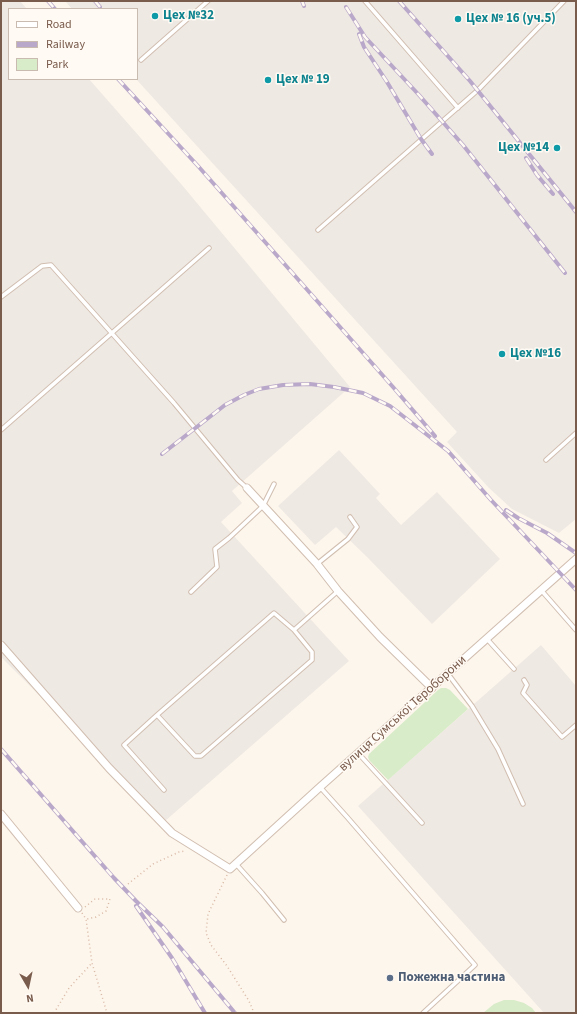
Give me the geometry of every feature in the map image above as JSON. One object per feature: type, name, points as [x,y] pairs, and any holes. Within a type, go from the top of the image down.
[{"type":"street","points":[[247,488],[317,564],[338,591],[380,637],[432,688]]},
{"type":"street","name":"вулиця Сумської Тероборони","points":[[233,866],[576,559]]},
{"type":"street","points":[[1,645],[109,768],[172,833],[196,848],[233,866]]},
{"type":"street","points":[[1,814],[79,909]]},
{"type":"lane","points":[[141,60],[208,1]]},
{"type":"lane","points":[[365,1],[458,108]]},
{"type":"lane","points":[[318,230],[478,90],[564,1]]},
{"type":"lane","points":[[1,430],[209,248]]},
{"type":"lane","points":[[1,297],[42,266],[51,265],[174,403],[238,480],[247,488]]},
{"type":"lane","points":[[546,460],[576,433]]},
{"type":"lane","points":[[192,592],[217,567],[215,549],[263,506],[274,484]]},
{"type":"lane","points":[[317,564],[348,539],[357,527],[350,517]]},
{"type":"lane","points":[[541,590],[576,630]]},
{"type":"lane","points":[[294,630],[338,591]]},
{"type":"lane","points":[[157,715],[194,756],[201,756],[312,660],[312,652],[294,630],[274,612],[157,715],[124,745],[164,790]]},
{"type":"lane","points":[[487,639],[514,669]]},
{"type":"lane","points":[[448,674],[472,706],[498,749],[523,804]]},
{"type":"lane","points":[[524,680],[527,685],[523,693],[562,737],[576,725]]},
{"type":"lane","points":[[358,753],[422,823]]},
{"type":"lane","points":[[320,787],[475,965],[423,1013]]},
{"type":"lane","points":[[233,866],[262,893],[284,920]]},
{"type":"path","points":[[128,884],[153,864],[179,852],[196,848]]},
{"type":"path","points":[[233,866],[208,914],[206,933],[210,945],[227,966],[254,1013]]},
{"type":"path","points":[[86,919],[96,917],[106,911],[110,899],[95,898],[79,909],[86,919],[92,963],[107,1013]]},
{"type":"path","points":[[54,1013],[69,988],[92,963]]},
{"type":"shaded area","points":[[1,1],[20,1],[26,8],[8,8],[8,80],[90,80],[182,185],[350,387],[232,491],[242,503],[221,522],[349,661],[165,821],[1,657]]},
{"type":"shaded area","points":[[65,1],[576,1],[576,519],[559,533],[512,509],[489,488],[447,442],[457,432],[137,80],[138,8],[71,8]]},
{"type":"shaded area","points":[[339,450],[380,494],[376,498],[401,525],[437,492],[500,559],[432,624],[336,527],[315,545],[278,506]]},
{"type":"shaded area","points":[[541,645],[576,686],[576,1013],[544,1013],[358,806]]},
{"type":"green space","points":[[441,688],[450,690],[468,709],[388,780],[369,760],[369,754]]},
{"type":"green space","points":[[504,1000],[514,1000],[524,1003],[532,1008],[536,1013],[483,1013],[494,1004]]},
{"type":"railway","points":[[48,1],[54,8]]},
{"type":"railway","points":[[95,1],[100,7]]},
{"type":"railway","points":[[302,1],[304,6]]},
{"type":"railway","points":[[399,1],[470,81],[576,212]]},
{"type":"railway","points":[[346,7],[365,37],[463,145],[565,273]]},
{"type":"railway","points":[[359,34],[364,47],[421,139],[432,154]]},
{"type":"railway","points":[[119,80],[198,166],[435,436]]},
{"type":"railway","points":[[526,158],[537,175],[553,194]]},
{"type":"railway","points":[[162,454],[225,405],[259,389],[283,385],[310,384],[363,393],[390,406],[448,451],[491,500],[576,590]]},
{"type":"railway","points":[[506,510],[547,533],[576,553]]},
{"type":"railway","points":[[1,749],[114,878],[163,927],[235,1013]]},
{"type":"railway","points":[[136,906],[172,958],[205,1013]]},
{"type":"place","name":"Цех №32","points":[[155,16]]},
{"type":"place","name":"Цех № 16 (уч.5)","points":[[458,19]]},
{"type":"place","name":"Цех № 19","points":[[268,80]]},
{"type":"place","name":"Цех №14","points":[[557,148]]},
{"type":"place","name":"Цех №16","points":[[502,354]]},
{"type":"place","name":"Пожежна частина","points":[[390,978]]}]
